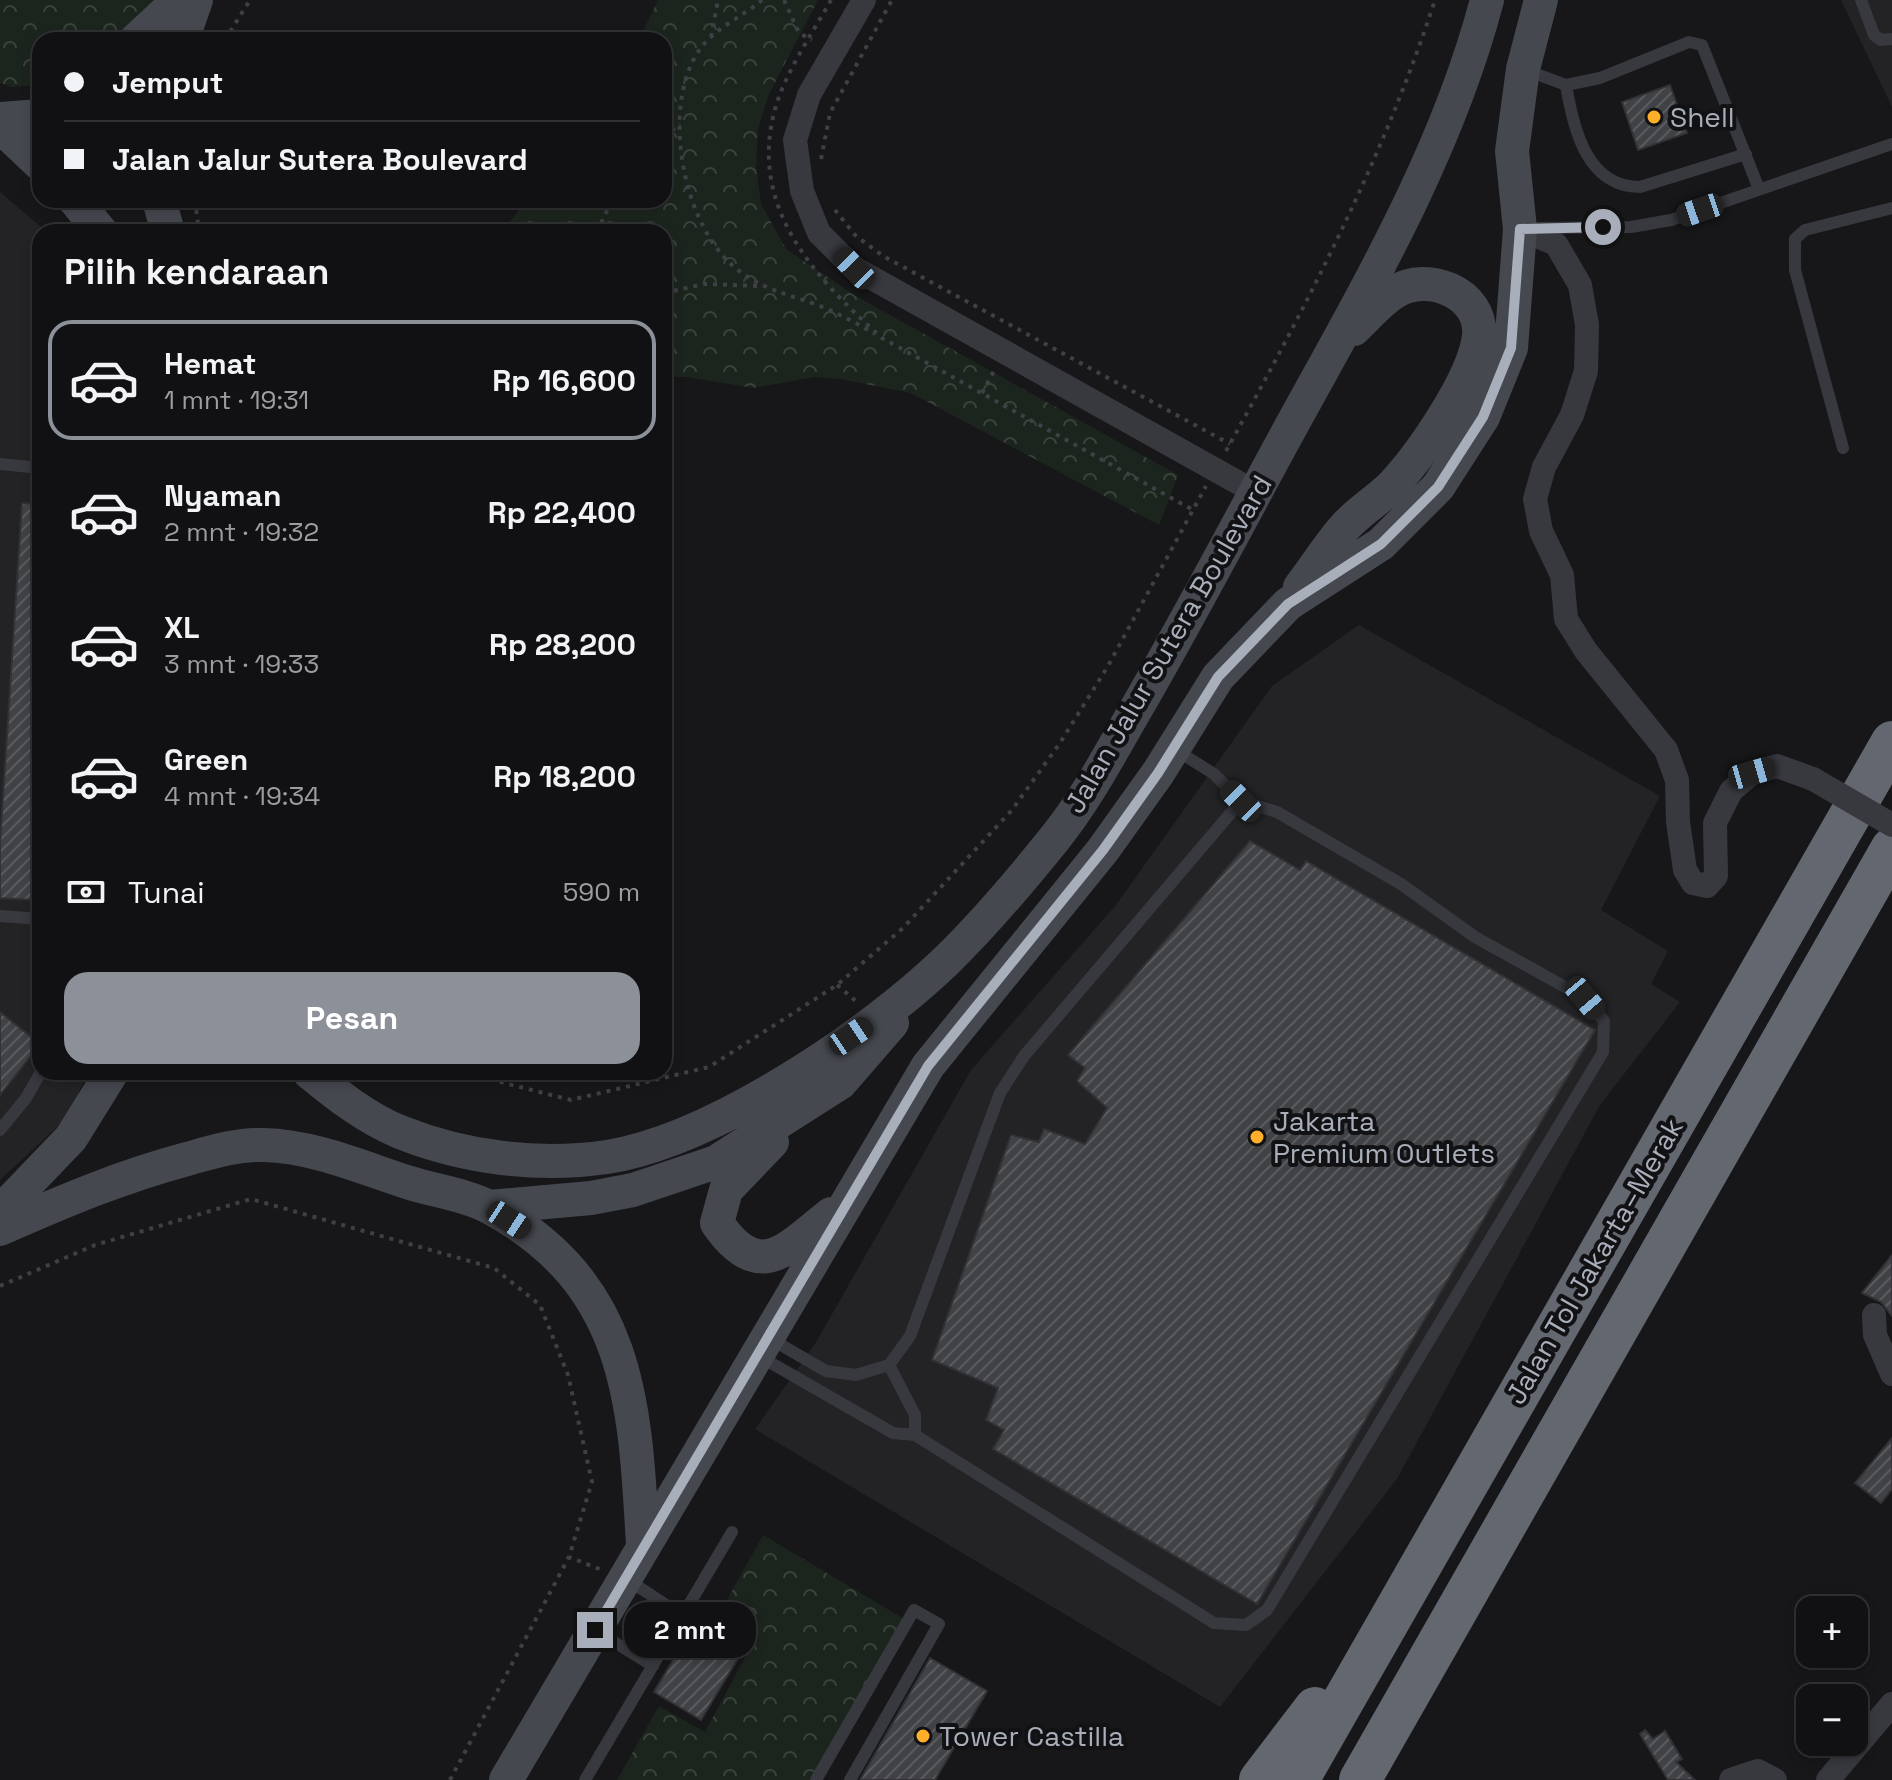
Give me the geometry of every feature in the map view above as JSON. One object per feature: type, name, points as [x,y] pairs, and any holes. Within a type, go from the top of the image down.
[{"type":"highway","name":"Jalan Tol Jakarta–Merak","points":[[1298,1780],[1892,742]]},
{"type":"highway","name":"Jalan Tol Jakarta–Merak","points":[[1360,1780],[1892,848]]},
{"type":"highway","points":[[1388,1780],[1468,1591]]},
{"type":"highway","points":[[1260,1780],[1399,1600]]},
{"type":"main road","points":[[145,32],[179,0]]},
{"type":"main road","points":[[185,32],[196,0]]},
{"type":"main road","name":"Jalan Jalur Sutera Boulevard","points":[[319,1080],[357,1110],[401,1132],[493,1158],[557,1162],[611,1156],[661,1141],[720,1116],[774,1087],[877,1019],[946,961],[1057,836],[1091,787],[1162,665],[1335,347],[1443,135],[1471,61],[1487,0]]},
{"type":"main road","name":"Jalan Jalur Sutera Boulevard","points":[[513,1775],[643,1546],[928,1066],[980,997],[1086,872],[1173,749],[1218,677],[1288,604],[1381,544],[1438,487],[1483,417],[1511,348],[1520,229],[1512,151],[1523,69],[1541,0]]},
{"type":"main road","points":[[0,119],[32,117]]},
{"type":"main road","points":[[0,126],[32,156]]},
{"type":"main road","points":[[82,208],[94,224]]},
{"type":"main road","points":[[1288,604],[1344,527],[1390,488],[1418,454],[1446,412],[1479,335],[1472,309],[1453,289],[1428,284],[1396,290],[1335,347]]},
{"type":"main road","points":[[869,1163],[836,1210],[783,1253],[757,1257],[734,1247],[717,1223],[726,1190],[764,1148],[840,1083],[946,961]]},
{"type":"main road","points":[[0,1212],[71,1138],[107,1080]]},
{"type":"main road","points":[[489,1207],[591,1198],[676,1177],[716,1162],[840,1083]]},
{"type":"main road","points":[[0,1229],[114,1179],[240,1146],[287,1147],[317,1154],[489,1207],[550,1247],[578,1277],[606,1326],[627,1376],[636,1426],[643,1546]]},
{"type":"street","points":[[864,0],[809,95],[795,140],[802,191],[819,233],[854,268],[1255,492]]},
{"type":"street","points":[[1520,229],[1556,244],[1580,285],[1587,325],[1586,371],[1572,415],[1544,467],[1535,499],[1541,531],[1562,575],[1566,619],[1586,651],[1666,750],[1677,780],[1678,822],[1685,870],[1693,883],[1707,886],[1716,876],[1715,823],[1731,791],[1752,773],[1777,766],[1813,779],[1892,825]]},
{"type":"street","points":[[1874,1315],[1875,1335],[1892,1374]]},
{"type":"street","points":[[1828,1780],[1892,1704]]},
{"type":"street","points":[[1731,1780],[1758,1771],[1775,1780]]},
{"type":"lane","points":[[1861,0],[1874,35],[1881,40],[1892,39]]},
{"type":"lane","points":[[1523,69],[1566,85],[1600,78],[1695,42],[1702,45],[1759,189]]},
{"type":"lane","points":[[1566,85],[1572,122],[1588,160],[1614,181],[1627,187],[1640,187],[1746,154]]},
{"type":"lane","points":[[1520,229],[1631,227],[1671,220],[1892,144]]},
{"type":"lane","points":[[1843,448],[1795,270],[1795,239],[1805,230],[1892,208]]},
{"type":"lane","points":[[0,464],[32,467]]},
{"type":"lane","points":[[762,1346],[893,1433],[915,1435],[1214,1623],[1246,1625],[1267,1610],[1603,1052],[1604,1021],[1585,998],[1475,937],[1401,884],[1277,812],[1241,801],[1214,774],[1173,749]]},
{"type":"lane","points":[[762,1346],[826,1371],[856,1375],[889,1365],[910,1336],[1000,1093],[1024,1056],[1241,801]]},
{"type":"lane","points":[[0,916],[32,918]]},
{"type":"lane","points":[[0,1130],[36,1080]]},
{"type":"lane","points":[[889,1365],[915,1415],[915,1435]]},
{"type":"lane","points":[[585,1780],[732,1532]]},
{"type":"lane","points":[[626,1578],[683,1616]]},
{"type":"lane","points":[[816,1780],[914,1610],[939,1624],[850,1780]]},
{"type":"lane","points":[[595,1630],[653,1666]]},
{"type":"path","points":[[230,32],[250,0]]},
{"type":"path","points":[[711,37],[718,0]]},
{"type":"path","points":[[762,0],[711,37],[692,63],[680,124],[685,180],[705,232],[719,253],[763,286],[843,316],[882,338]]},
{"type":"path","points":[[784,0],[799,33],[809,39]]},
{"type":"path","points":[[821,164],[830,113],[892,0]]},
{"type":"path","points":[[672,1076],[709,1067],[837,985],[903,928],[1012,810],[1044,766],[1108,666],[1316,285],[1371,172],[1409,80],[1435,0]]},
{"type":"path","points":[[672,130],[680,124]]},
{"type":"path","points":[[832,203],[855,235],[883,256],[1230,444]]},
{"type":"path","points":[[672,291],[704,284],[763,286]]},
{"type":"path","points":[[492,1080],[571,1100],[655,1080]]},
{"type":"path","points":[[0,1286],[95,1245],[251,1199],[494,1268],[540,1305],[568,1375],[592,1482],[569,1557],[450,1780]]},
{"type":"path","points":[[569,1557],[626,1578]]},
{"type":"shaded area","points":[[1841,0],[1892,0],[1892,107]]},
{"type":"shaded area","points":[[0,192],[38,224],[32,224],[32,1080],[84,1080],[70,1115],[0,1180]]},
{"type":"shaded area","name":"Jakarta Premium Outlets","points":[[1359,625],[1660,796],[1601,910],[1668,951],[1651,984],[1680,1002],[1600,1105],[1397,1479],[1220,1707],[755,1429],[815,1344],[971,1070],[1116,905],[1272,686]]},
{"type":"green space","points":[[0,0],[158,0],[125,32],[32,32],[32,86],[11,87],[0,83]]},
{"type":"green space","points":[[658,0],[818,0],[769,94],[758,129],[756,167],[761,204],[786,249],[854,295],[1178,475],[1159,525],[911,393],[841,379],[814,377],[753,388],[672,377],[672,224],[508,224],[521,208],[672,208],[672,32],[643,32]]},
{"type":"green space","points":[[763,1535],[904,1619],[811,1780],[617,1780],[659,1706],[705,1732],[754,1641],[717,1618]]},
{"type":"building","name":"Shell","points":[[1670,85],[1687,133],[1638,150],[1622,102]]},
{"type":"building","points":[[22,503],[32,504],[32,900],[0,898],[0,844]]},
{"type":"building","points":[[1250,841],[1300,870],[1306,861],[1595,1030],[1257,1604],[993,1449],[1004,1430],[986,1420],[998,1388],[932,1360],[1011,1135],[1039,1142],[1044,1129],[1085,1144],[1107,1108],[1077,1081],[1085,1068],[1068,1055]]},
{"type":"building","points":[[0,1012],[32,1038],[32,1054],[0,1095]]},
{"type":"building","points":[[1892,1255],[1892,1316],[1881,1302],[1862,1293]]},
{"type":"building","points":[[1892,1438],[1892,1489],[1881,1503],[1855,1483]]},
{"type":"building","points":[[697,1620],[744,1648],[701,1720],[654,1692]]},
{"type":"building","name":"Tower Castilla","points":[[930,1658],[987,1691],[935,1780],[860,1780]]},
{"type":"building","points":[[1645,1730],[1653,1739],[1665,1731],[1682,1759],[1676,1762],[1695,1780],[1668,1780],[1640,1734]]},
{"type":"place","name":"Shell","points":[[1654,117]]},
{"type":"place","name":"Jakarta Premium Outlets","points":[[1257,1137]]},
{"type":"place","name":"Tower Castilla","points":[[923,1736]]},
{"type":"route","points":[[595,1630],[928,1066],[980,997],[1103,850],[1158,773],[1218,677],[1288,604],[1381,544],[1438,487],[1483,417],[1511,348],[1520,229],[1603,227]]}]
